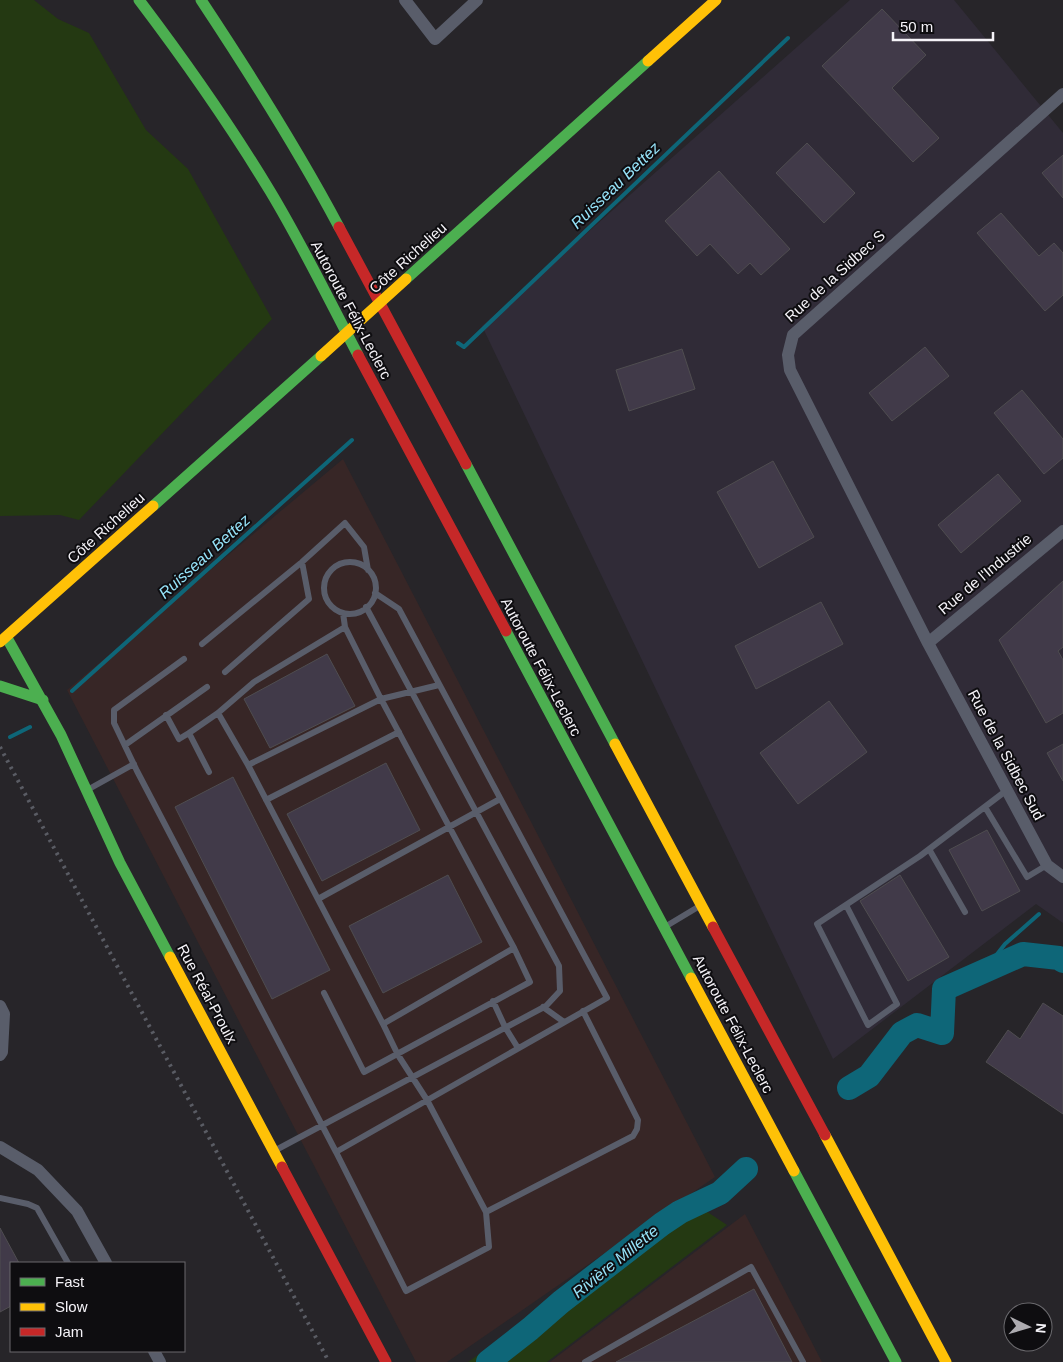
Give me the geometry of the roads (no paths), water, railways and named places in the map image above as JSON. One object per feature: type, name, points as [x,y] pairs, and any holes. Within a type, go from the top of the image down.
[{"type":"main road","name":"Autoroute Félix-Leclerc","points":[[139,0],[180,53],[217,108],[266,184],[287,221],[896,1362]]},
{"type":"main road","name":"Autoroute Félix-Leclerc","points":[[200,0],[262,93],[318,188],[946,1362]]},
{"type":"main road","name":"Côte Richelieu","points":[[2,639],[321,356],[716,0]]},
{"type":"main road","name":"Rue Réal-Proulx","points":[[2,639],[43,700],[68,749],[120,863],[386,1362]]},
{"type":"main road","points":[[0,686],[43,700]]},
{"type":"street","points":[[405,0],[435,39],[477,0]]},
{"type":"street","name":"Rue de la Sidbec S","points":[[928,642],[790,370],[788,355],[793,335],[1063,94]]},
{"type":"street","name":"Rue de l'Industrie","points":[[928,642],[1063,530]]},
{"type":"street","name":"Rue de la Sidbec Sud","points":[[928,642],[1048,865],[1063,877]]},
{"type":"street","points":[[0,1006],[4,1014],[2,1052],[0,1054]]},
{"type":"street","points":[[0,1147],[38,1170],[77,1211],[105,1262]]},
{"type":"lane","points":[[202,644],[302,562],[345,523],[364,546],[368,570]]},
{"type":"lane","points":[[225,672],[309,599],[302,562]]},
{"type":"lane","points":[[344,562],[353,562],[368,570],[373,577],[375,593],[366,607],[359,612],[351,614],[343,613],[329,604],[325,596],[324,587],[330,571],[344,562]]},
{"type":"lane","points":[[336,1152],[607,998],[398,608],[375,593]]},
{"type":"lane","points":[[273,1152],[544,1007],[560,990],[558,966],[366,607]]},
{"type":"lane","points":[[324,992],[364,1072],[530,982],[514,948],[381,699],[345,627],[343,613]]},
{"type":"lane","points":[[166,716],[178,738],[189,733],[218,713],[254,682],[345,627]]},
{"type":"lane","points":[[184,659],[114,710],[114,723],[406,1291],[489,1247],[486,1212],[426,1100],[398,1055],[248,765],[218,713]]},
{"type":"lane","points":[[248,765],[381,699],[439,685]]},
{"type":"lane","points":[[124,745],[207,687]]},
{"type":"lane","points":[[266,800],[399,732]]},
{"type":"lane","points":[[189,733],[209,772]]},
{"type":"lane","points":[[86,790],[134,764]]},
{"type":"lane","points":[[846,905],[897,1004],[868,1026],[817,924],[930,848],[1007,790]]},
{"type":"lane","points":[[318,899],[500,798]]},
{"type":"lane","points":[[985,807],[1027,877],[1048,865]]},
{"type":"lane","points":[[930,848],[965,912]]},
{"type":"lane","points":[[664,928],[702,905]]},
{"type":"lane","points":[[383,1024],[514,948]]},
{"type":"lane","points":[[493,1001],[505,1027],[518,1048]]},
{"type":"lane","points":[[544,1007],[564,1022]]},
{"type":"lane","points":[[486,1212],[633,1136],[638,1129],[638,1120],[582,1011]]},
{"type":"lane","points":[[0,1198],[28,1204],[36,1208],[67,1262]]},
{"type":"lane","points":[[585,1362],[751,1267],[803,1362]]},
{"type":"waterway","name":"Ruisseau Bettez","points":[[458,343],[464,347],[788,38]]},
{"type":"waterway","name":"Ruisseau Bettez","points":[[72,691],[352,440]]},
{"type":"waterway","name":"Ruisseau Bettez","points":[[10,737],[30,727]]},
{"type":"waterway","points":[[984,971],[1005,944],[1039,914]]},
{"type":"waterway","name":"Rivière Millette","points":[[849,1088],[869,1076],[902,1033],[917,1025],[942,1033],[944,989],[1023,954],[1059,958],[1063,961]]},
{"type":"waterway","name":"Rivière Millette","points":[[488,1362],[561,1302],[662,1224],[680,1212],[720,1193],[746,1169]]},
{"type":"railway","points":[[0,747],[329,1362]]}]
